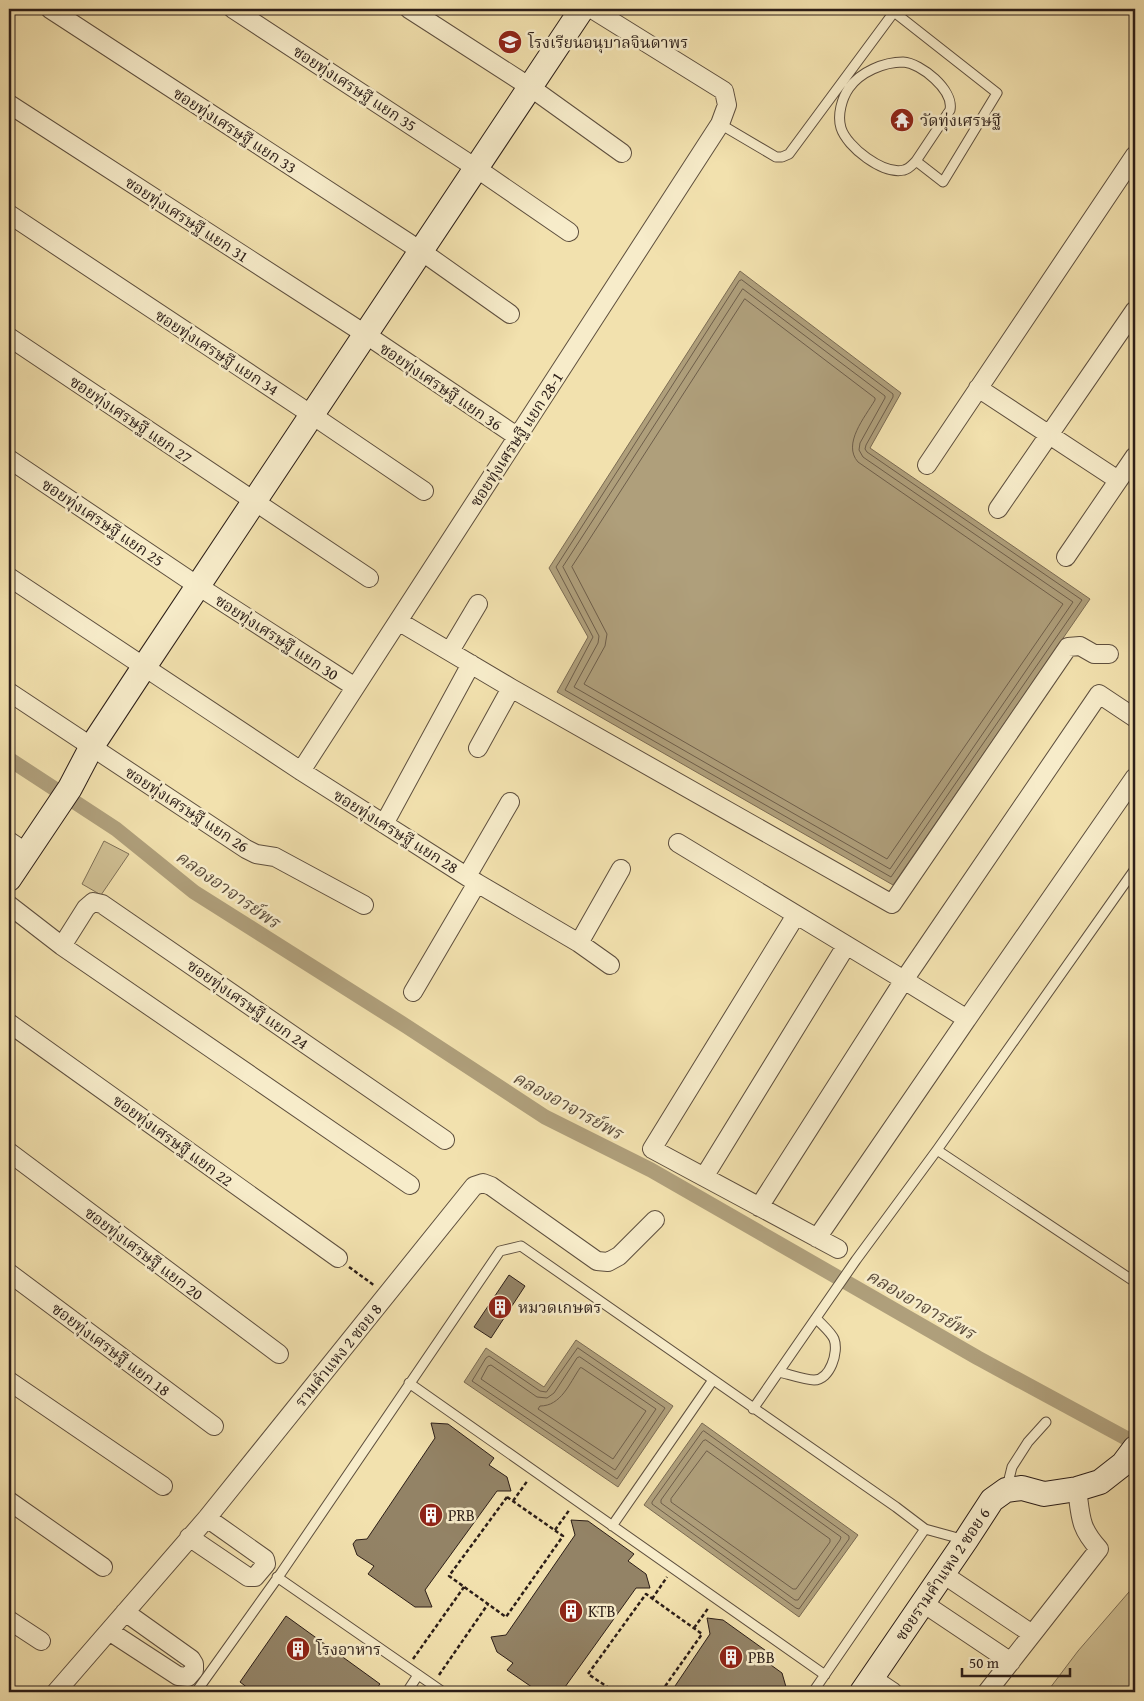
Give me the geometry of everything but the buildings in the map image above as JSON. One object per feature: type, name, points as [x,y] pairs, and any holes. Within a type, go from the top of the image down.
[{"type":"main road","points":[[9,880],[18,847],[66,794],[92,746],[144,666],[582,9]]},
{"type":"main road","points":[[1006,1490],[1022,1488],[1044,1494],[1078,1489],[1100,1482],[1129,1456]]},
{"type":"main road","name":"ซอยรามคำแหง 2 ซอย 6","points":[[867,1685],[992,1500],[1006,1490]]},
{"type":"street","name":"ซอยทุ่งเศรษฐี แยก 33","points":[[50,9],[421,251],[510,314]]},
{"type":"street","name":"ซอยทุ่งเศรษฐี แยก 35","points":[[233,9],[476,168],[569,232]]},
{"type":"street","points":[[409,9],[530,87],[622,153]]},
{"type":"street","name":"ซอยทุ่งเศรษฐี แยก 28-1","points":[[301,771],[720,124],[726,106],[724,91],[592,9]]},
{"type":"street","name":"ซอยทุ่งเศรษฐี แยก 31","points":[[9,104],[365,334]]},
{"type":"street","points":[[927,465],[1135,155]]},
{"type":"street","name":"ซอยทุ่งเศรษฐี แยก 34","points":[[9,214],[312,415],[424,492]]},
{"type":"street","points":[[998,509],[1135,310]]},
{"type":"street","name":"ซอยทุ่งเศรษฐี แยก 36","points":[[365,334],[518,437]]},
{"type":"street","name":"ซอยทุ่งเศรษฐี แยก 27","points":[[9,337],[369,578]]},
{"type":"street","points":[[978,388],[1118,480]]},
{"type":"street","points":[[1066,557],[1135,456]]},
{"type":"street","name":"ซอยทุ่งเศรษฐี แยก 25","points":[[9,459],[198,586]]},
{"type":"street","name":"ซอยทุ่งเศรษฐี แยก 28","points":[[9,577],[301,771],[472,879],[579,943],[610,965]]},
{"type":"street","name":"ซอยทุ่งเศรษฐี แยก 30","points":[[198,586],[355,687]]},
{"type":"street","points":[[450,651],[478,604]]},
{"type":"street","points":[[398,621],[511,688],[892,904],[1068,647],[1080,646],[1094,654],[1109,654]]},
{"type":"street","points":[[384,824],[471,664]]},
{"type":"street","points":[[478,748],[511,688]]},
{"type":"street","name":"ซอยทุ่งเศรษฐี แยก 26","points":[[9,692],[246,849],[256,854],[274,856],[364,904]]},
{"type":"street","points":[[759,1207],[904,980],[1099,694],[1134,714]]},
{"type":"street","points":[[817,1238],[1135,777]]},
{"type":"street","points":[[413,992],[510,802]]},
{"type":"street","points":[[678,843],[967,1018]]},
{"type":"street","points":[[579,943],[621,869]]},
{"type":"street","name":"ซอยทุ่งเศรษฐี แยก 24","points":[[62,946],[86,908],[93,902],[102,904],[445,1140]]},
{"type":"street","points":[[9,905],[62,946],[410,1185]]},
{"type":"street","points":[[796,915],[652,1148],[838,1249]]},
{"type":"street","points":[[704,1177],[846,946]]},
{"type":"street","name":"ซอยทุ่งเศรษฐี แยก 22","points":[[9,1022],[338,1258]]},
{"type":"street","name":"ซอยทุ่งเศรษฐี แยก 20","points":[[9,1152],[279,1354]]},
{"type":"street","name":"รามคำแหง 2 ซอย 8","points":[[56,1692],[207,1518],[474,1186],[483,1183],[491,1186],[597,1261],[608,1262],[619,1256],[655,1220]]},
{"type":"street","name":"ซอยทุ่งเศรษฐี แยก 18","points":[[9,1273],[214,1426]]},
{"type":"street","points":[[9,1381],[164,1486]]},
{"type":"street","points":[[986,1692],[1099,1549],[1088,1537],[1081,1524],[1078,1489]]},
{"type":"street","points":[[9,1502],[103,1566]]},
{"type":"street","points":[[189,1538],[248,1578],[256,1577],[266,1564],[265,1559],[207,1518]]},
{"type":"street","points":[[943,1574],[1032,1634]]},
{"type":"street","points":[[923,1603],[1010,1662]]},
{"type":"street","points":[[109,1631],[178,1676],[188,1677],[194,1670],[194,1664],[191,1659],[126,1612]]},
{"type":"street","points":[[9,1620],[41,1641]]},
{"type":"street","points":[[867,1685],[893,1692]]},
{"type":"lane","points":[[720,124],[776,157],[789,154],[894,11],[997,93],[943,182],[916,161]]},
{"type":"lane","points":[[904,62],[912,64],[917,66],[946,91],[951,102],[950,110],[916,161],[904,170],[887,170],[872,162],[847,140],[840,127],[839,117],[842,104],[850,88],[859,78],[871,70],[904,62]]},
{"type":"lane","points":[[753,1409],[856,1260],[938,1150],[1135,869]]},
{"type":"lane","points":[[938,1150],[1135,1282]]},
{"type":"lane","points":[[196,1692],[277,1577],[500,1250],[521,1246],[925,1529],[966,1540]]},
{"type":"lane","points":[[779,1372],[814,1380],[824,1376],[830,1369],[835,1352],[834,1338],[816,1318]]},
{"type":"lane","points":[[612,1526],[713,1380]]},
{"type":"lane","points":[[409,1384],[825,1675]]},
{"type":"lane","points":[[1006,1490],[1012,1468],[1028,1442],[1046,1422]]},
{"type":"lane","points":[[813,1692],[925,1529]]},
{"type":"lane","points":[[277,1577],[443,1692]]},
{"type":"lane","points":[[406,1692],[418,1675]]},
{"type":"path","points":[[338,1258],[386,1294]]},
{"type":"path","points":[[513,1501],[534,1471]]},
{"type":"path","points":[[507,1497],[513,1501],[563,1536],[506,1617],[449,1576],[507,1497]]},
{"type":"path","points":[[554,1530],[576,1500]]},
{"type":"path","points":[[652,1599],[673,1569]]},
{"type":"path","points":[[408,1668],[464,1587]]},
{"type":"path","points":[[615,1692],[588,1674],[646,1594],[702,1634],[661,1692]]},
{"type":"path","points":[[694,1628],[715,1598]]},
{"type":"path","points":[[432,1685],[488,1604]]},
{"type":"path","points":[[605,1692],[608,1688]]},
{"type":"shaded area","points":[[104,841],[129,854],[101,895],[82,884]]},
{"type":"shaded area","points":[[1135,1585],[1135,1692],[1047,1692],[1078,1651]]},
{"type":"water","points":[[740,271],[901,393],[870,448],[1090,599],[893,885],[557,692],[588,637],[549,568]]},
{"type":"water","points":[[576,1340],[673,1406],[618,1487],[464,1382],[486,1348],[544,1387]]},
{"type":"water","points":[[702,1423],[858,1535],[799,1617],[644,1505]]},
{"type":"waterway","name":"คลองอาจารย์พร","points":[[9,759],[116,829],[194,892],[406,1026],[545,1117],[651,1170],[978,1358],[1135,1443]]},
{"type":"place","name":"โรงเรียนอนุบาลจินดาพร","points":[[510,42]]},
{"type":"place","name":"วัดทุ่งเศรษฐี","points":[[902,120]]},
{"type":"place","name":"หมวดเกษตร","points":[[500,1307]]},
{"type":"place","name":"PRB","points":[[431,1515]]},
{"type":"place","name":"KTB","points":[[571,1611]]},
{"type":"place","name":"โรงอาหาร","points":[[298,1649]]},
{"type":"place","name":"PBB","points":[[731,1657]]}]
